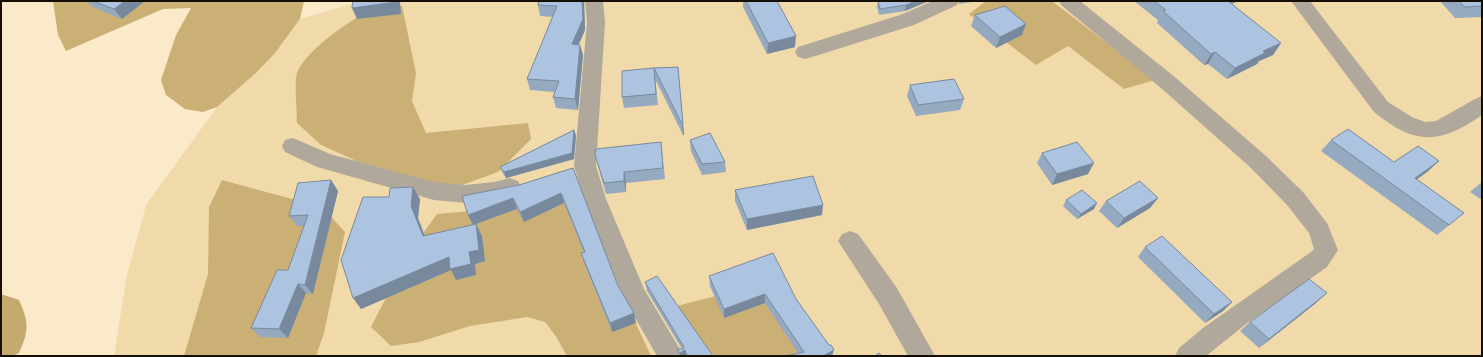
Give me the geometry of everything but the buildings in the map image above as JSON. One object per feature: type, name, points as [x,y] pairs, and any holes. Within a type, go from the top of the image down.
[{"type":"street","points":[[594,1],[596,22],[594,57],[575,169],[595,199],[634,295],[671,356]]},
{"type":"street","points":[[805,52],[906,20],[950,1]]},
{"type":"street","points":[[1068,1],[1173,85],[1268,171],[1306,211],[1322,233],[1326,243],[1326,251],[1318,261],[1274,291],[1188,356]]},
{"type":"street","points":[[1300,1],[1381,107],[1396,119],[1414,127],[1432,130],[1446,125],[1482,104]]},
{"type":"street","points":[[294,146],[325,161],[434,191],[465,194],[494,191],[530,182]]},
{"type":"street","points":[[850,241],[888,296],[922,356]]},
{"type":"shaded area","points":[[53,1],[304,1],[300,19],[275,53],[257,72],[217,107],[203,112],[185,109],[166,95],[161,80],[176,35],[191,8],[163,9],[66,51],[58,35]]},
{"type":"shaded area","points":[[361,1],[1482,1],[1482,356],[114,356],[127,275],[146,205],[217,107],[257,72],[275,53],[300,19]]},
{"type":"shaded area","points":[[986,1],[1052,1],[1155,80],[1124,89],[1068,46],[1036,65],[969,14]]},
{"type":"shaded area","points":[[376,6],[402,6],[416,73],[412,101],[426,133],[528,123],[531,139],[498,172],[454,188],[374,169],[321,145],[297,123],[296,77],[302,63],[320,44],[355,18]]},
{"type":"shaded area","points":[[222,180],[322,207],[345,232],[324,333],[316,356],[184,356],[208,274],[209,207]]},
{"type":"shaded area","points":[[579,201],[651,356],[567,356],[555,335],[545,322],[527,317],[470,326],[419,342],[391,346],[371,327],[409,253],[437,214]]},
{"type":"shaded area","points":[[763,284],[811,356],[690,356],[661,310]]},
{"type":"waterway","points":[[1,316],[3,326],[1,337]]}]
